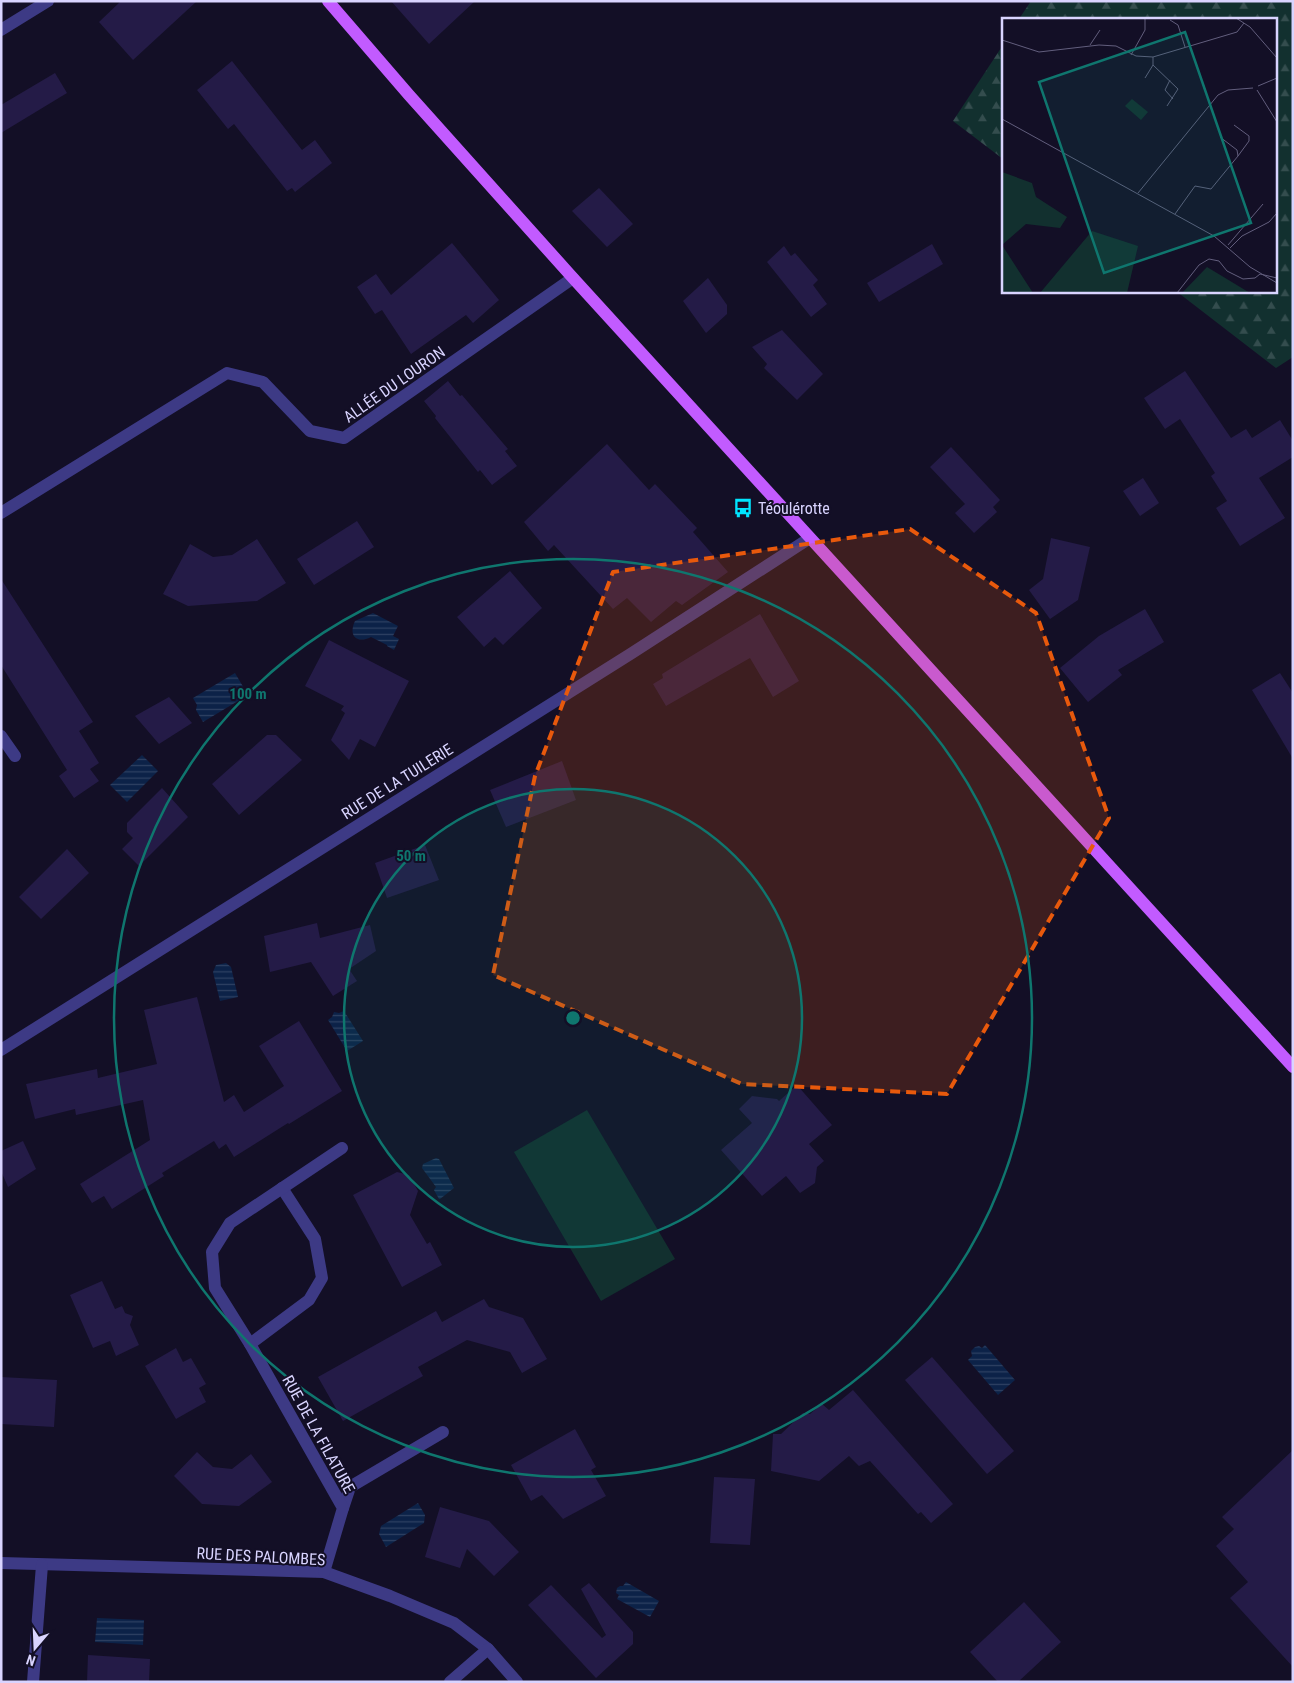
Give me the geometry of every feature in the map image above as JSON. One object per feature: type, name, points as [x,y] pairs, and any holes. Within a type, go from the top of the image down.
[{"type":"main road","points":[[328,1],[409,95],[573,278],[1293,1067]]},
{"type":"street","points":[[1,30],[48,1]]},
{"type":"street","name":"ALLÉE DU LOURON","points":[[1,513],[227,372],[263,382],[310,431],[344,438],[573,278]]},
{"type":"street","name":"RUE DE LA TUILERIE","points":[[1,1050],[810,538]]},
{"type":"street","points":[[1,736],[15,756]]},
{"type":"street","name":"RUE DE LA FILATURE","points":[[324,1572],[343,1508],[250,1344],[215,1288],[212,1252],[230,1223],[342,1148]]},
{"type":"street","points":[[250,1344],[309,1300],[322,1278],[316,1238],[282,1188]]},
{"type":"street","points":[[343,1508],[350,1487],[443,1432]]},
{"type":"street","name":"RUE DES PALOMBES","points":[[1,1563],[324,1572],[390,1596],[454,1623],[488,1649],[517,1682]]},
{"type":"street","points":[[33,1682],[42,1565]]},
{"type":"street","points":[[450,1682],[488,1649]]},
{"type":"highlighted area","points":[[910,529],[1036,613],[1109,818],[947,1094],[742,1084],[493,975],[535,776],[613,572]]},
{"type":"green space","points":[[1031,1],[1293,1],[1293,357],[1276,368],[1177,292],[1276,292],[1276,18],[1020,18]]},
{"type":"green space","points":[[1002,47],[1002,158],[953,121]]},
{"type":"green space","points":[[587,1110],[675,1259],[601,1301],[514,1152]]},
{"type":"water","points":[[373,613],[398,626],[393,636],[399,639],[394,650],[371,637],[362,640],[353,634],[355,621]]},
{"type":"water","points":[[235,673],[248,695],[203,722],[196,710],[197,705],[193,698]]},
{"type":"water","points":[[142,755],[158,771],[127,802],[110,785]]},
{"type":"water","points":[[226,963],[231,967],[238,997],[220,1001],[213,972],[216,965]]},
{"type":"water","points":[[344,1011],[363,1041],[347,1051],[328,1020],[334,1012]]},
{"type":"water","points":[[436,1158],[439,1159],[454,1188],[440,1199],[434,1190],[436,1187],[422,1168],[423,1164]]},
{"type":"water","points":[[985,1345],[1015,1380],[998,1395],[968,1360],[972,1356],[971,1351],[975,1347],[979,1346],[982,1348]]},
{"type":"water","points":[[418,1503],[425,1515],[424,1523],[386,1547],[379,1534],[381,1526]]},
{"type":"water","points":[[626,1582],[659,1601],[650,1617],[617,1599],[619,1595],[616,1593],[617,1588],[623,1586]]},
{"type":"water","points":[[97,1618],[144,1620],[143,1645],[95,1642]]},
{"type":"building","points":[[121,1],[197,1],[133,60],[99,22]]},
{"type":"building","points":[[391,1],[475,1],[429,44]]},
{"type":"building","points":[[232,61],[302,150],[315,140],[332,163],[295,192],[292,188],[287,191],[234,124],[228,129],[197,90]]},
{"type":"building","points":[[55,73],[67,93],[1,133],[1,105]]},
{"type":"building","points":[[599,188],[633,224],[607,247],[572,211]]},
{"type":"building","points":[[452,243],[499,300],[473,323],[466,315],[411,354],[382,310],[375,314],[357,287],[376,274],[391,295]]},
{"type":"building","points":[[932,244],[943,264],[879,302],[867,283]]},
{"type":"building","points":[[784,246],[791,256],[795,253],[818,280],[813,285],[827,304],[811,317],[767,262]]},
{"type":"building","points":[[708,278],[727,305],[727,314],[706,333],[683,301]]},
{"type":"building","points":[[782,330],[823,374],[797,400],[764,368],[767,364],[752,347]]},
{"type":"building","points":[[1185,371],[1231,438],[1246,429],[1252,438],[1280,420],[1293,441],[1293,457],[1259,478],[1285,518],[1240,546],[1216,508],[1227,501],[1211,476],[1215,473],[1180,419],[1165,429],[1144,398]]},
{"type":"building","points":[[448,381],[508,449],[505,451],[517,466],[492,485],[480,470],[478,472],[435,418],[436,416],[424,401]]},
{"type":"building","points":[[607,444],[649,490],[655,484],[697,528],[693,532],[728,572],[682,605],[676,601],[651,622],[627,598],[613,609],[554,545],[548,551],[524,522]]},
{"type":"building","points":[[951,447],[1000,500],[993,507],[997,512],[974,533],[955,513],[965,504],[930,467]]},
{"type":"building","points":[[1143,478],[1159,503],[1140,516],[1123,491]]},
{"type":"building","points":[[357,521],[374,547],[314,585],[297,559]]},
{"type":"building","points":[[1051,538],[1090,547],[1078,600],[1050,619],[1029,590],[1043,579]]},
{"type":"building","points":[[257,539],[286,583],[257,601],[188,606],[163,594],[190,544],[213,557],[232,555]]},
{"type":"building","points":[[510,571],[542,608],[503,645],[495,637],[484,647],[457,617]]},
{"type":"building","points":[[1,579],[93,722],[79,731],[99,763],[90,769],[99,781],[74,798],[59,776],[67,770],[1,665]]},
{"type":"building","points":[[1145,609],[1164,642],[1118,670],[1122,675],[1088,702],[1060,668],[1099,636]]},
{"type":"building","points":[[760,614],[799,681],[773,697],[750,658],[666,706],[653,684],[663,678],[662,674]]},
{"type":"building","points":[[329,640],[409,681],[375,747],[360,739],[349,760],[331,740],[345,713],[341,710],[344,706],[305,686]]},
{"type":"building","points":[[1280,673],[1293,693],[1293,759],[1252,690]]},
{"type":"building","points":[[169,697],[192,723],[159,744],[135,716]]},
{"type":"building","points":[[267,735],[276,735],[302,760],[239,815],[212,784]]},
{"type":"building","points":[[562,761],[576,800],[506,827],[490,790]]},
{"type":"building","points":[[162,788],[188,817],[139,866],[122,849],[133,838],[127,832],[127,823]]},
{"type":"building","points":[[425,845],[439,880],[387,898],[375,863]]},
{"type":"building","points":[[67,849],[89,873],[41,919],[19,897]]},
{"type":"building","points":[[317,923],[320,938],[370,925],[376,951],[349,969],[357,981],[333,996],[311,962],[270,972],[264,936]]},
{"type":"building","points":[[197,997],[224,1102],[234,1095],[244,1112],[284,1086],[259,1046],[299,1021],[342,1091],[234,1157],[226,1144],[219,1149],[214,1141],[162,1173],[164,1176],[112,1209],[104,1196],[92,1203],[80,1184],[150,1140],[143,1100],[76,1115],[75,1109],[35,1119],[26,1084],[97,1069],[98,1078],[157,1064],[144,1010]]},
{"type":"building","points":[[797,1085],[832,1125],[809,1144],[824,1161],[817,1167],[815,1183],[800,1193],[786,1176],[762,1196],[721,1150],[752,1123],[739,1109],[752,1096],[777,1099],[779,1101]]},
{"type":"building","points":[[23,1141],[36,1169],[8,1187],[1,1171],[1,1151]]},
{"type":"building","points":[[397,1172],[409,1175],[418,1191],[410,1215],[427,1244],[430,1242],[442,1265],[402,1287],[353,1195]]},
{"type":"building","points":[[102,1281],[115,1309],[122,1306],[125,1313],[133,1316],[130,1325],[139,1345],[116,1356],[110,1341],[93,1348],[70,1295]]},
{"type":"building","points":[[484,1299],[489,1307],[523,1318],[547,1359],[522,1373],[510,1352],[467,1340],[418,1367],[423,1376],[343,1421],[318,1377],[436,1311],[442,1322]]},
{"type":"building","points":[[176,1348],[183,1362],[191,1358],[206,1384],[199,1388],[206,1402],[176,1419],[145,1366]]},
{"type":"building","points":[[932,1357],[1014,1451],[987,1474],[905,1380]]},
{"type":"building","points":[[1,1377],[57,1380],[54,1427],[1,1424]]},
{"type":"building","points":[[853,1390],[953,1504],[931,1523],[921,1512],[918,1514],[870,1461],[859,1466],[849,1456],[819,1481],[771,1471],[773,1434],[781,1434],[803,1413],[810,1414],[822,1404],[829,1410]]},
{"type":"building","points":[[575,1429],[596,1467],[591,1470],[606,1496],[563,1519],[542,1495],[531,1501],[511,1465]]},
{"type":"building","points":[[1293,1450],[1293,1667],[1230,1598],[1248,1582],[1216,1546],[1234,1529],[1222,1517]]},
{"type":"building","points":[[197,1452],[213,1467],[232,1469],[251,1454],[272,1482],[239,1506],[202,1504],[174,1476]]},
{"type":"building","points":[[714,1477],[755,1479],[750,1545],[710,1543]]},
{"type":"building","points":[[440,1507],[489,1521],[519,1552],[494,1576],[467,1549],[460,1568],[425,1557]]},
{"type":"building","points":[[589,1583],[633,1632],[633,1644],[596,1678],[528,1605],[551,1585],[602,1638],[606,1635],[581,1589]]},
{"type":"building","points":[[1024,1602],[1061,1642],[1018,1682],[998,1682],[970,1652]]},
{"type":"building","points":[[88,1655],[150,1659],[149,1682],[87,1682]]},
{"type":"place","name":"Téoulérotte","points":[[743,508]]}]
